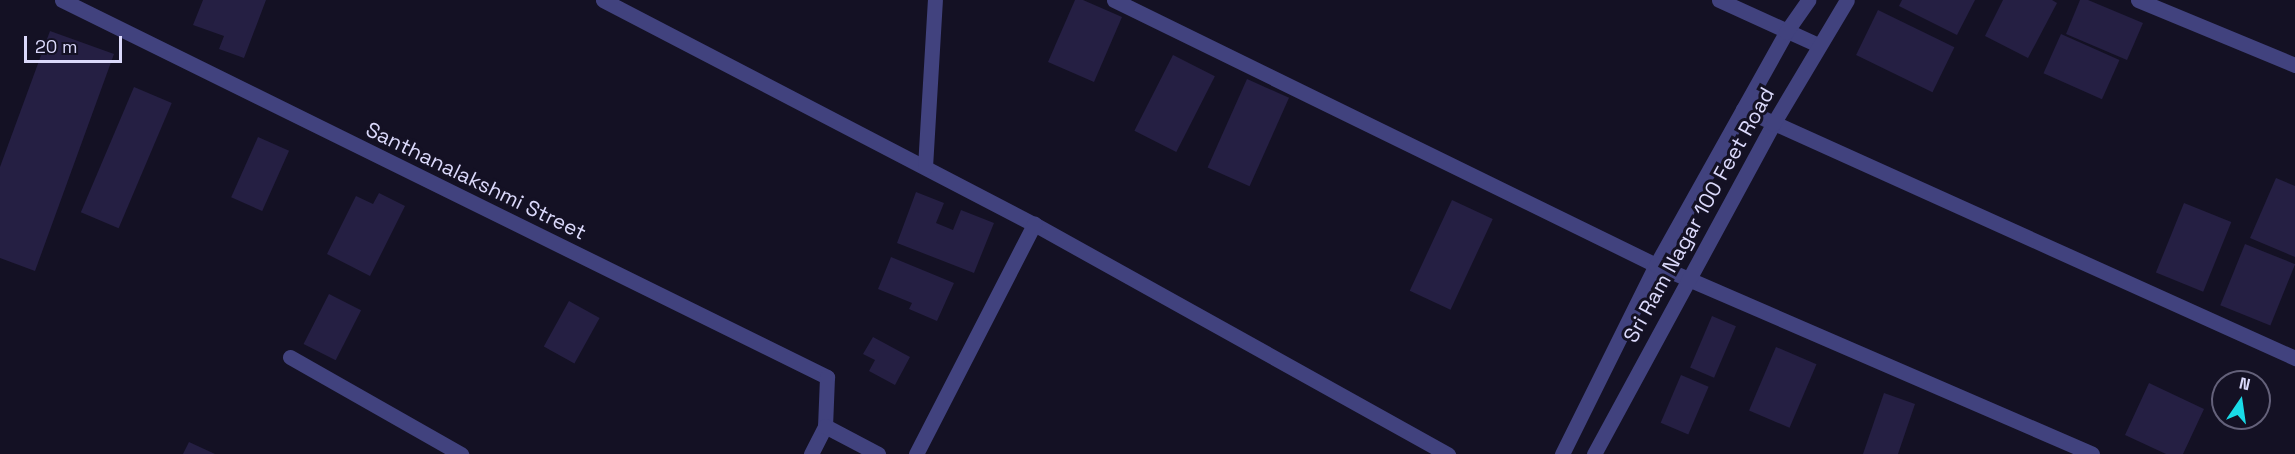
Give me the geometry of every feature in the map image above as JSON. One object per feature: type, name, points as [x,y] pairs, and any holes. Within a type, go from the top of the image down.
[{"type":"street","name":"Santhanalakshmi Street","points":[[62,0],[827,377],[825,426]]},
{"type":"street","points":[[603,0],[1034,224],[1448,454]]},
{"type":"street","points":[[925,167],[935,0]]},
{"type":"street","points":[[1114,0],[1656,265],[2092,454]]},
{"type":"street","points":[[1719,0],[1818,45]]},
{"type":"street","name":"Sri Ram Nagar 100 Feet Road","points":[[1562,454],[1656,265],[1786,32],[1808,0]]},
{"type":"street","name":"Sri Ram Nagar 100 Feet Road","points":[[1594,454],[1773,124],[1818,45],[1848,0]]},
{"type":"street","points":[[2138,0],[2295,65]]},
{"type":"street","points":[[1743,108],[1773,124],[2295,358]]},
{"type":"street","points":[[916,454],[1034,224]]},
{"type":"street","points":[[290,357],[461,454]]},
{"type":"street","points":[[811,454],[825,426],[878,454]]},
{"type":"building","points":[[203,0],[266,0],[244,58],[219,49],[224,36],[193,25]]},
{"type":"building","points":[[1075,0],[1083,0],[1122,17],[1094,82],[1048,62]]},
{"type":"building","points":[[1902,0],[1975,0],[1957,35],[1899,6]]},
{"type":"building","points":[[2003,0],[2052,0],[2057,3],[2028,58],[1985,36]]},
{"type":"building","points":[[2080,0],[2088,0],[2143,23],[2127,60],[2066,34]]},
{"type":"building","points":[[1878,10],[1954,47],[1932,92],[1856,55]]},
{"type":"building","points":[[50,31],[114,54],[35,271],[0,258],[0,167]]},
{"type":"building","points":[[2061,34],[2119,60],[2102,99],[2044,73]]},
{"type":"building","points":[[1173,55],[1215,76],[1176,152],[1134,131]]},
{"type":"building","points":[[1247,79],[1289,98],[1250,186],[1208,168]]},
{"type":"building","points":[[134,87],[172,103],[119,228],[81,212]]},
{"type":"building","points":[[258,137],[289,151],[262,211],[231,197]]},
{"type":"building","points":[[2276,178],[2295,186],[2295,257],[2250,238]]},
{"type":"building","points":[[916,192],[944,203],[936,223],[953,230],[961,210],[994,223],[974,273],[897,243]]},
{"type":"building","points":[[379,193],[405,206],[370,276],[327,254],[356,196],[373,204]]},
{"type":"building","points":[[1452,200],[1493,219],[1451,310],[1410,291]]},
{"type":"building","points":[[2184,203],[2231,222],[2203,292],[2156,273]]},
{"type":"building","points":[[2245,244],[2295,264],[2270,325],[2220,305]]},
{"type":"building","points":[[891,257],[954,283],[937,321],[909,309],[912,303],[878,289]]},
{"type":"building","points":[[329,294],[361,310],[336,360],[304,344]]},
{"type":"building","points":[[569,301],[600,318],[574,363],[544,346]]},
{"type":"building","points":[[1712,316],[1736,326],[1714,378],[1690,368]]},
{"type":"building","points":[[873,337],[910,357],[895,385],[869,371],[875,360],[863,354]]},
{"type":"building","points":[[1776,347],[1817,364],[1790,428],[1749,411]]},
{"type":"building","points":[[1681,375],[1709,387],[1688,435],[1661,423]]},
{"type":"building","points":[[2149,383],[2204,409],[2183,454],[2166,454],[2125,435]]},
{"type":"building","points":[[1884,393],[1915,404],[1898,454],[1863,454]]},
{"type":"building","points":[[189,442],[215,454],[183,454]]}]
